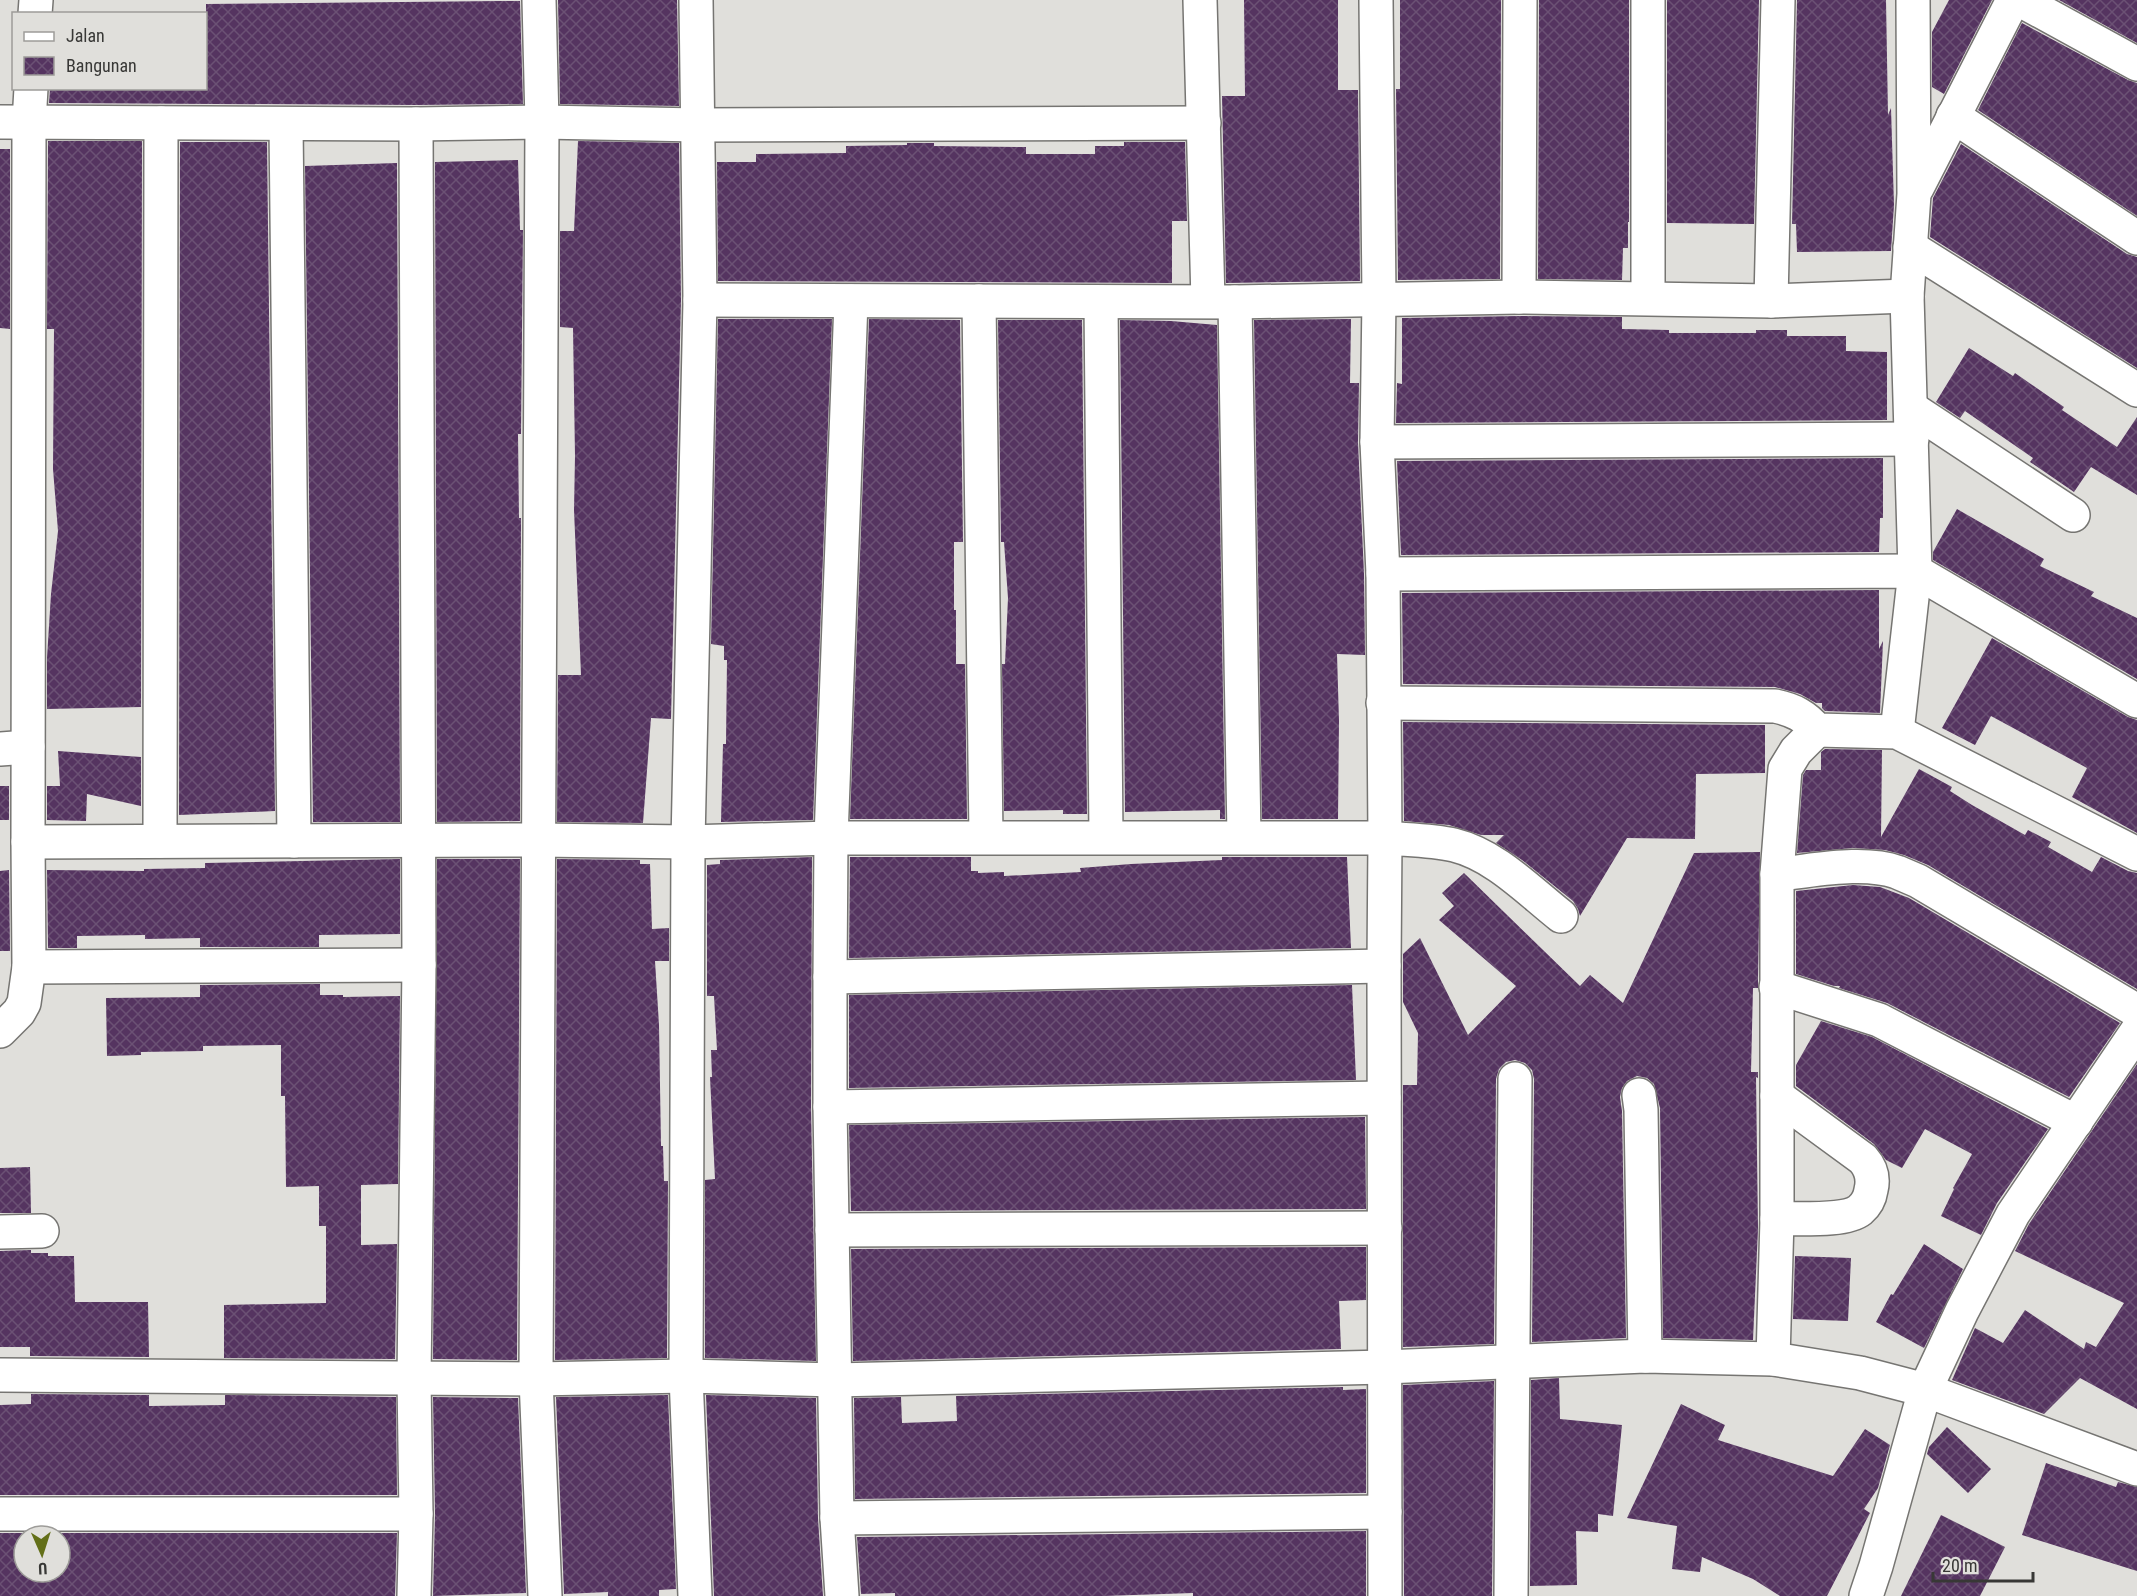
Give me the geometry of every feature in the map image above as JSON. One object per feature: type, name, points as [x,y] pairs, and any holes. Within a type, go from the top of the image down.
[{"type":"street","points":[[539,0],[542,122],[536,1379],[545,1596]]},
{"type":"street","points":[[695,1596],[686,1376],[687,842],[700,300],[696,0]]},
{"type":"street","points":[[1200,0],[1204,123],[1221,302],[1244,837]]},
{"type":"street","points":[[1376,0],[1377,441],[1383,574],[1385,838],[1385,1596]]},
{"type":"street","points":[[1519,297],[1520,0]]},
{"type":"street","points":[[1648,0],[1648,298]]},
{"type":"street","points":[[1772,301],[1778,0]]},
{"type":"street","points":[[1897,732],[1915,571],[1907,296],[1914,194],[1913,0]]},
{"type":"street","points":[[1914,194],[2013,0]]},
{"type":"street","points":[[2020,0],[2137,64]]},
{"type":"street","points":[[0,1031],[19,1012],[24,1003],[29,967],[28,842],[14,748],[15,122],[30,90]]},
{"type":"street","points":[[1953,116],[2137,238]]},
{"type":"street","points":[[15,122],[416,124],[542,122],[698,125],[1204,123]]},
{"type":"street","points":[[160,841],[161,123]]},
{"type":"street","points":[[286,124],[294,841]]},
{"type":"street","points":[[414,1596],[419,965],[416,124]]},
{"type":"street","points":[[1910,247],[2137,390]]},
{"type":"street","points":[[700,300],[1221,302],[1519,297],[1772,301],[1907,296]]},
{"type":"street","points":[[842,1596],[837,1518],[830,977],[831,838],[851,301]]},
{"type":"street","points":[[979,301],[986,837]]},
{"type":"street","points":[[1101,302],[1106,837]]},
{"type":"street","points":[[1377,441],[1911,423],[2073,515]]},
{"type":"street","points":[[1383,574],[1915,571],[2137,701]]},
{"type":"street","points":[[1383,703],[1776,706],[1796,712],[1817,730]]},
{"type":"street","points":[[1773,1359],[1777,1219],[1777,874],[1785,769],[1796,751],[1817,730],[1897,732],[2137,854]]},
{"type":"street","points":[[28,842],[538,840],[687,842],[986,837],[1385,838],[1439,842],[1469,850],[1512,876],[1561,916]]},
{"type":"street","points":[[1777,874],[1839,868],[1896,872],[1918,881],[2137,1011]]},
{"type":"street","points":[[29,967],[419,965]]},
{"type":"street","points":[[830,977],[1384,966]]},
{"type":"street","points":[[1776,987],[1880,1020],[2076,1122]]},
{"type":"street","points":[[1866,1596],[1925,1390],[1962,1311],[2013,1214],[2137,1031]]},
{"type":"street","points":[[1511,1596],[1515,1079]]},
{"type":"street","points":[[1639,1095],[1645,1356]]},
{"type":"street","points":[[1777,1096],[1863,1159],[1870,1169],[1872,1181],[1866,1204],[1857,1212],[1843,1216],[1777,1219]]},
{"type":"street","points":[[830,1107],[1384,1098]]},
{"type":"street","points":[[832,1230],[1385,1228]]},
{"type":"street","points":[[0,1232],[42,1231]]},
{"type":"street","points":[[0,1375],[414,1379],[686,1376],[835,1380],[1385,1367],[1645,1356],[1773,1359],[1860,1373],[1925,1390],[2137,1469]]},
{"type":"street","points":[[837,1518],[1385,1512]]},
{"type":"street","points":[[0,1515],[416,1514]]},
{"type":"building","points":[[558,0],[677,0],[679,106],[560,104]]},
{"type":"building","points":[[1244,0],[1338,0],[1338,90],[1358,90],[1360,281],[1226,283],[1222,96],[1245,96]]},
{"type":"building","points":[[1400,0],[1501,0],[1500,279],[1398,280],[1396,89],[1400,89]]},
{"type":"building","points":[[1539,0],[1629,0],[1629,222],[1628,248],[1623,248],[1622,280],[1538,279]]},
{"type":"building","points":[[1667,0],[1759,0],[1754,224],[1667,223]]},
{"type":"building","points":[[1797,0],[1886,0],[1888,115],[1891,108],[1894,205],[1891,251],[1797,252],[1796,224],[1792,224]]},
{"type":"building","points":[[1949,0],[1992,0],[1944,94],[1932,87],[1932,32]]},
{"type":"building","points":[[2059,0],[2137,0],[2137,43]]},
{"type":"building","points":[[520,1],[523,104],[49,103],[50,90],[207,90],[206,4]]},
{"type":"building","points":[[2022,23],[2137,83],[2137,216],[1978,110]]},
{"type":"building","points":[[48,141],[142,141],[141,707],[47,709],[47,658],[58,531],[53,469],[54,329],[47,329]]},
{"type":"building","points":[[578,141],[679,143],[681,300],[671,719],[651,718],[643,823],[557,822],[558,675],[581,675],[574,510],[573,328],[560,327],[560,231],[574,231]]},
{"type":"building","points":[[180,142],[267,142],[275,811],[179,815]]},
{"type":"building","points":[[1124,142],[1185,142],[1187,221],[1172,221],[1172,283],[718,281],[717,162],[756,162],[756,154],[846,153],[846,146],[907,145],[907,143],[934,143],[934,146],[1026,147],[1026,154],[1095,154],[1095,146],[1124,146]]},
{"type":"building","points":[[1961,144],[2127,254],[2137,257],[2137,368],[1930,237],[1933,198]]},
{"type":"building","points":[[0,149],[10,149],[10,329],[0,328]]},
{"type":"building","points":[[518,160],[520,230],[523,230],[521,434],[518,434],[519,518],[521,518],[520,821],[437,822],[435,162]]},
{"type":"building","points":[[397,163],[400,822],[313,822],[305,166]]},
{"type":"building","points":[[1622,317],[1622,329],[1669,330],[1669,333],[1756,333],[1756,330],[1787,330],[1787,336],[1846,336],[1846,351],[1887,352],[1887,420],[1396,423],[1397,383],[1402,384],[1402,318]]},
{"type":"building","points":[[718,319],[832,319],[813,820],[721,822],[723,744],[726,744],[727,660],[724,660],[724,646],[711,644]]},
{"type":"building","points":[[869,319],[960,320],[963,542],[954,542],[954,610],[956,610],[956,664],[965,664],[967,819],[850,819]]},
{"type":"building","points":[[1351,319],[1350,383],[1359,383],[1358,442],[1365,655],[1337,654],[1338,819],[1262,819],[1254,320]]},
{"type":"building","points":[[998,320],[1082,320],[1087,814],[1063,814],[1063,810],[1004,811],[1002,664],[1005,664],[1008,598],[1004,542],[1001,542]]},
{"type":"building","points":[[1120,320],[1217,325],[1225,819],[1220,819],[1220,810],[1125,812]]},
{"type":"building","points":[[1969,348],[2013,376],[2015,373],[2064,407],[2062,410],[2117,447],[2137,417],[2137,495],[2091,467],[2074,492],[2030,462],[2033,458],[1965,411],[1960,418],[1936,402]]},
{"type":"building","points":[[1883,458],[1883,518],[1880,518],[1879,552],[1401,555],[1397,461]]},
{"type":"building","points":[[1957,509],[2044,559],[2040,566],[2094,592],[2091,596],[2137,618],[2137,679],[1933,560],[1933,552]]},
{"type":"building","points":[[1879,590],[1879,649],[1883,641],[1880,713],[1825,711],[1822,703],[1816,703],[1800,694],[1775,687],[1403,684],[1402,593]]},
{"type":"building","points":[[1992,638],[2128,717],[2137,720],[2137,833],[2072,797],[2087,768],[1991,716],[1975,745],[1942,728]]},
{"type":"building","points":[[1403,722],[1765,725],[1765,773],[1696,774],[1695,839],[1627,838],[1580,916],[1573,901],[1522,860],[1496,843],[1504,835],[1481,835],[1449,825],[1404,821]]},
{"type":"building","points":[[1825,749],[1882,750],[1881,837],[1919,769],[1952,787],[1950,791],[1972,805],[2025,835],[2028,830],[2051,842],[2048,847],[2092,872],[2101,857],[2128,871],[2137,873],[2137,989],[1928,865],[1904,855],[1885,850],[1853,848],[1797,853],[1803,775],[1806,770],[1821,770],[1821,752]]},
{"type":"building","points":[[58,751],[141,757],[141,806],[87,794],[86,821],[47,820],[47,786],[60,786]]},
{"type":"building","points":[[0,786],[9,786],[9,820],[0,820]]},
{"type":"building","points":[[1760,852],[1758,988],[1753,988],[1751,1072],[1758,1072],[1758,1078],[1756,1077],[1758,1229],[1753,1340],[1663,1338],[1660,1108],[1654,1084],[1647,1078],[1637,1076],[1627,1081],[1620,1097],[1626,1338],[1532,1342],[1534,1079],[1532,1070],[1525,1063],[1515,1060],[1506,1062],[1499,1069],[1496,1079],[1494,1344],[1403,1347],[1403,1085],[1417,1085],[1418,1033],[1403,1002],[1403,954],[1420,938],[1468,1035],[1516,986],[1439,920],[1454,906],[1442,893],[1464,873],[1580,986],[1590,975],[1623,1003],[1694,853]]},
{"type":"building","points":[[812,857],[811,1107],[816,1361],[705,1358],[705,1180],[715,1179],[710,1077],[712,1077],[711,1050],[717,1050],[714,996],[707,996],[707,865],[720,864],[720,860]]},
{"type":"building","points":[[850,857],[971,857],[971,871],[1004,872],[1004,876],[1081,872],[1080,868],[1131,864],[1222,860],[1222,857],[1347,857],[1351,948],[849,958]]},
{"type":"building","points":[[400,859],[400,934],[319,935],[319,947],[200,947],[200,938],[145,939],[145,935],[77,936],[77,948],[48,948],[47,870],[144,871],[144,869],[205,868],[205,863]]},
{"type":"building","points":[[437,859],[520,859],[517,1360],[433,1359]]},
{"type":"building","points":[[557,859],[640,860],[640,864],[650,864],[652,929],[669,928],[669,961],[655,961],[659,1025],[661,1146],[663,1146],[664,1181],[668,1181],[667,1358],[555,1360]]},
{"type":"building","points":[[9,870],[10,951],[0,951],[0,871]]},
{"type":"building","points":[[1853,885],[1880,887],[1909,898],[2120,1023],[2069,1097],[1887,1003],[1839,988],[1840,986],[1796,974],[1796,891]]},
{"type":"building","points":[[320,984],[320,995],[400,996],[398,1184],[361,1185],[361,1245],[397,1244],[395,1359],[224,1358],[224,1305],[326,1303],[326,1226],[319,1226],[319,1186],[286,1187],[285,1096],[281,1096],[281,1045],[203,1046],[203,1051],[141,1052],[141,1055],[107,1056],[106,998],[200,997],[200,985]]},
{"type":"building","points":[[1352,985],[1356,1080],[849,1088],[849,995]]},
{"type":"building","points":[[1821,1021],[1872,1037],[2048,1129],[1997,1203],[1981,1235],[1941,1216],[1972,1154],[1925,1129],[1902,1168],[1886,1160],[1874,1144],[1796,1086],[1796,1065]]},
{"type":"building","points":[[2137,1064],[2137,1409],[2080,1378],[2044,1414],[1952,1380],[1975,1328],[2003,1343],[2025,1310],[2084,1349],[2086,1342],[2096,1347],[2124,1303],[2015,1251],[2029,1224]]},
{"type":"building","points":[[1365,1117],[1366,1209],[851,1211],[849,1125]]},
{"type":"building","points":[[30,1167],[31,1213],[0,1213],[0,1168]]},
{"type":"building","points":[[1924,1244],[1963,1269],[1924,1348],[1876,1322],[1891,1294],[1893,1295]]},
{"type":"building","points":[[1366,1247],[1366,1300],[1339,1301],[1341,1349],[853,1361],[851,1249]]},
{"type":"building","points":[[31,1250],[31,1253],[48,1253],[48,1256],[74,1256],[75,1302],[148,1302],[149,1357],[30,1356],[30,1347],[0,1347],[0,1251]]},
{"type":"building","points":[[1795,1256],[1851,1258],[1848,1321],[1793,1319]]},
{"type":"building","points":[[1559,1378],[1560,1419],[1622,1425],[1613,1516],[1598,1514],[1598,1532],[1576,1531],[1577,1585],[1530,1586],[1531,1380]]},
{"type":"building","points":[[1494,1381],[1492,1596],[1404,1596],[1403,1385]]},
{"type":"building","points":[[1343,1387],[1343,1390],[1366,1389],[1366,1493],[855,1499],[854,1398],[901,1397],[902,1423],[957,1421],[956,1396]]},
{"type":"building","points":[[31,1394],[149,1395],[149,1406],[225,1405],[225,1395],[396,1397],[397,1495],[0,1495],[0,1405],[31,1404]]},
{"type":"building","points":[[668,1395],[676,1589],[659,1590],[659,1596],[608,1596],[608,1592],[564,1594],[556,1397]]},
{"type":"building","points":[[706,1395],[816,1398],[818,1518],[823,1596],[714,1596]]},
{"type":"building","points":[[433,1397],[518,1398],[526,1593],[433,1596],[435,1514]]},
{"type":"building","points":[[1681,1404],[1725,1425],[1718,1440],[1833,1476],[1865,1429],[1890,1445],[1878,1488],[1864,1509],[1870,1513],[1827,1596],[1780,1596],[1753,1579],[1702,1557],[1700,1572],[1672,1569],[1677,1526],[1627,1518]]},
{"type":"building","points":[[1947,1427],[1991,1469],[1968,1493],[1927,1454],[1929,1447]]},
{"type":"building","points":[[2046,1463],[2116,1487],[2118,1482],[2137,1487],[2137,1571],[2022,1535]]},
{"type":"building","points":[[1941,1515],[2005,1547],[1980,1596],[1901,1596]]},
{"type":"building","points":[[1366,1531],[1366,1596],[1193,1596],[1193,1593],[1104,1596],[861,1594],[857,1537]]},
{"type":"building","points":[[0,1533],[12,1533],[12,1584],[72,1584],[72,1533],[397,1533],[395,1596],[0,1596]]}]
